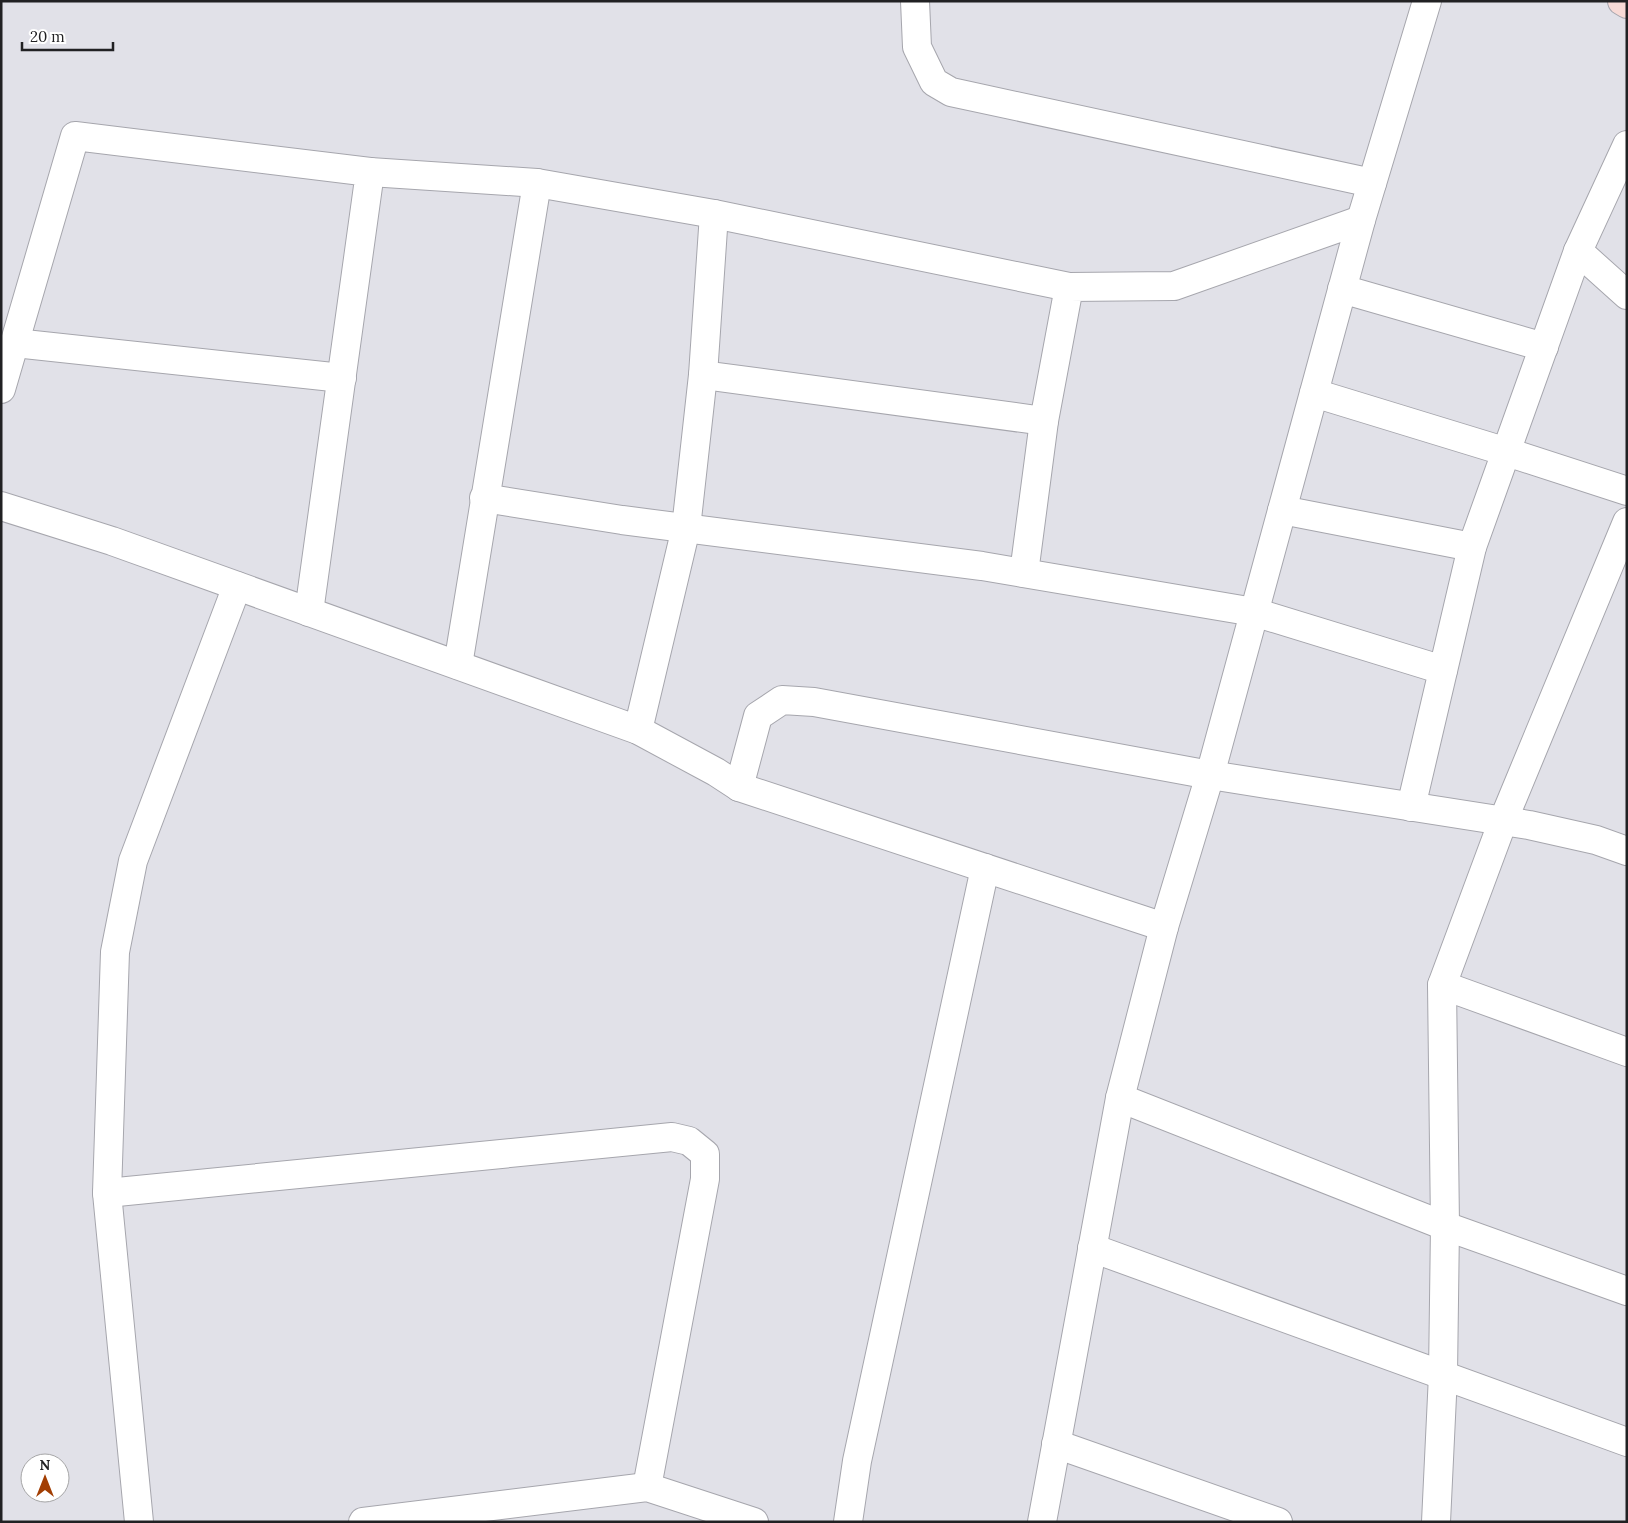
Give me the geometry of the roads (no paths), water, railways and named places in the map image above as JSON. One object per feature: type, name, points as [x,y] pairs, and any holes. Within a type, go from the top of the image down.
[{"type":"street","points":[[915,1],[917,47],[934,82],[951,92],[1372,183]]},
{"type":"street","points":[[1042,1522],[1120,1098],[1164,926],[1210,776],[1361,220],[1427,1]]},
{"type":"street","points":[[1622,1],[1627,4]]},
{"type":"street","points":[[1,390],[76,136],[370,172],[537,183],[714,214],[1069,287],[1174,286],[1361,220]]},
{"type":"street","points":[[1411,807],[1472,547],[1578,251],[1627,145]]},
{"type":"street","points":[[309,612],[370,172]]},
{"type":"street","points":[[458,665],[537,183]]},
{"type":"street","points":[[638,730],[686,528],[703,375],[714,214]]},
{"type":"street","points":[[1578,251],[1627,295]]},
{"type":"street","points":[[1024,573],[1044,421],[1069,287]]},
{"type":"street","points":[[1342,289],[1544,347]]},
{"type":"street","points":[[15,344],[342,378]]},
{"type":"street","points":[[703,375],[1044,421]]},
{"type":"street","points":[[1314,393],[1627,491]]},
{"type":"street","points":[[484,498],[622,520],[982,566],[1254,612],[1443,670]]},
{"type":"street","points":[[1,506],[112,541],[638,730],[716,772],[739,787],[1164,926]]},
{"type":"street","points":[[1282,510],[1472,547]]},
{"type":"street","points":[[1436,1522],[1443,1375],[1445,1226],[1442,985],[1503,821],[1627,522]]},
{"type":"street","points":[[139,1522],[107,1193],[115,952],[133,861],[237,586]]},
{"type":"street","points":[[739,787],[758,716],[782,700],[814,702],[1210,776],[1529,825],[1596,840],[1627,851]]},
{"type":"street","points":[[848,1522],[859,1451],[985,868]]},
{"type":"street","points":[[1442,985],[1627,1052]]},
{"type":"street","points":[[1120,1098],[1445,1226],[1627,1291]]},
{"type":"street","points":[[107,1193],[672,1137],[689,1140],[705,1154],[705,1179],[647,1487]]},
{"type":"street","points":[[1092,1248],[1627,1442]]},
{"type":"street","points":[[1056,1444],[1278,1522]]},
{"type":"street","points":[[363,1522],[524,1512],[647,1487],[754,1522]]}]
